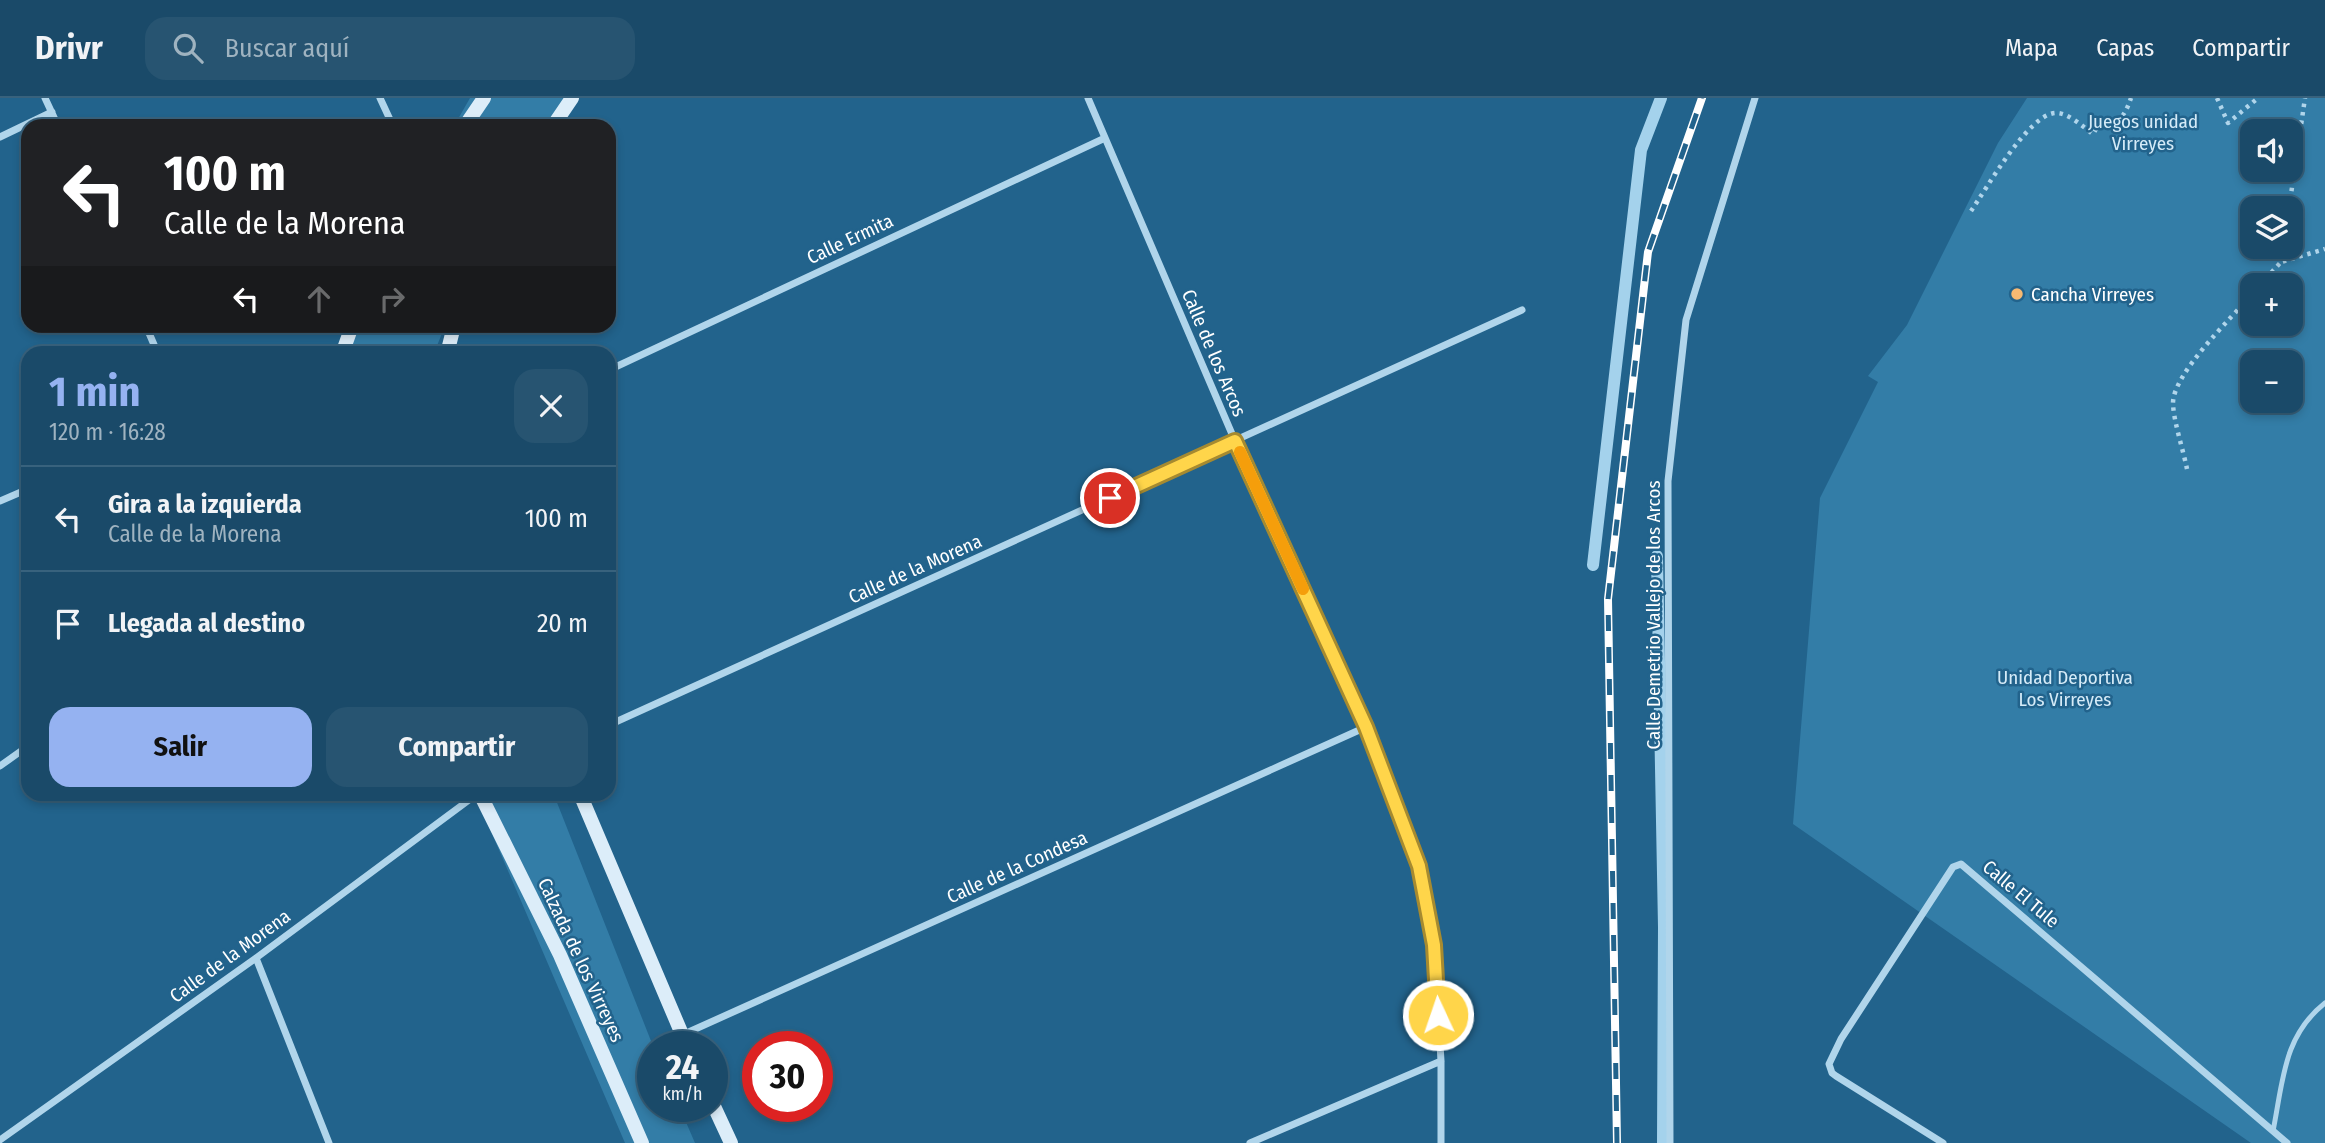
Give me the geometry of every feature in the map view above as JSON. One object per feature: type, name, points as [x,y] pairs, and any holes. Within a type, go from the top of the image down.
[{"type":"street","points":[[45,98],[55,119]]},
{"type":"street","points":[[380,98],[390,119]]},
{"type":"street","points":[[470,119],[484,98]]},
{"type":"street","points":[[558,119],[572,98]]},
{"type":"street","name":"Calle de los Arcos","points":[[1088,98],[1235,441],[1366,727],[1419,866],[1434,945],[1441,1061],[1441,1143]]},
{"type":"street","name":"Calle Demetrio Vallejo de los Arcos","points":[[1670,1143],[1668,481],[1686,320],[1755,98]]},
{"type":"street","points":[[37,119],[52,112]]},
{"type":"street","points":[[0,137],[21,127]]},
{"type":"street","name":"Calle Ermita","points":[[616,367],[1105,138]]},
{"type":"street","name":"Calle de la Morena","points":[[616,721],[1522,310]]},
{"type":"street","points":[[0,501],[21,492]]},
{"type":"street","name":"Calle de la Condesa","points":[[706,1031],[1366,727]]},
{"type":"street","points":[[0,766],[21,751]]},
{"type":"street","name":"Calle de la Morena","points":[[0,1140],[256,958],[469,801]]},
{"type":"street","name":"Calzada de los Virreyes","points":[[483,801],[561,955],[642,1143]]},
{"type":"street","points":[[583,801],[680,1031]]},
{"type":"street","name":"Calle El Tule","points":[[1943,1143],[1836,1076],[1829,1064],[1842,1039],[1946,878],[1954,867],[1961,864],[2287,1143]]},
{"type":"street","points":[[256,958],[329,1143]]},
{"type":"street","points":[[1250,1143],[1441,1061]]},
{"type":"street","points":[[721,1122],[731,1143]]},
{"type":"lane","points":[[2273,1131],[2290,1048],[2311,1014],[2325,1003]]},
{"type":"path","points":[[1971,211],[2025,132],[2040,118],[2056,112],[2069,117],[2093,134],[2098,126],[2110,125],[2124,116],[2130,98]]},
{"type":"path","points":[[2217,98],[2228,123],[2258,98]]},
{"type":"path","points":[[2291,196],[2305,98]]},
{"type":"path","points":[[2271,273],[2281,262],[2325,248]]},
{"type":"path","points":[[2187,468],[2173,403],[2177,384],[2240,309]]},
{"type":"green space","points":[[470,98],[567,98],[553,119],[458,119]]},
{"type":"green space","name":"Unidad Deportiva Los Virreyes","points":[[2027,98],[2325,98],[2325,1143],[2251,1143],[1793,824],[1820,498],[1878,382],[1868,376],[1907,325],[1998,143]]},
{"type":"green space","points":[[344,333],[442,333],[437,346],[340,346]]},
{"type":"green space","points":[[476,801],[556,801],[647,1031],[637,1031],[637,1122],[686,1122],[695,1143],[625,1143]]},
{"type":"waterway","points":[[1593,565],[1641,150],[1661,98]]},
{"type":"waterway","points":[[1657,556],[1664,927],[1663,1143]]},
{"type":"railway","points":[[1617,1143],[1608,599],[1648,252],[1702,98]]},
{"type":"slow traffic","points":[[1240,452],[1303,589]]},
{"type":"place","name":"Cancha Virreyes","points":[[2017,294]]},
{"type":"route","points":[[1110,498],[1235,441],[1366,727],[1419,866],[1434,945],[1438,1015]]},
{"type":"park label","name":"Juegos unidad Virreyes","points":[[2143,132]]}]
